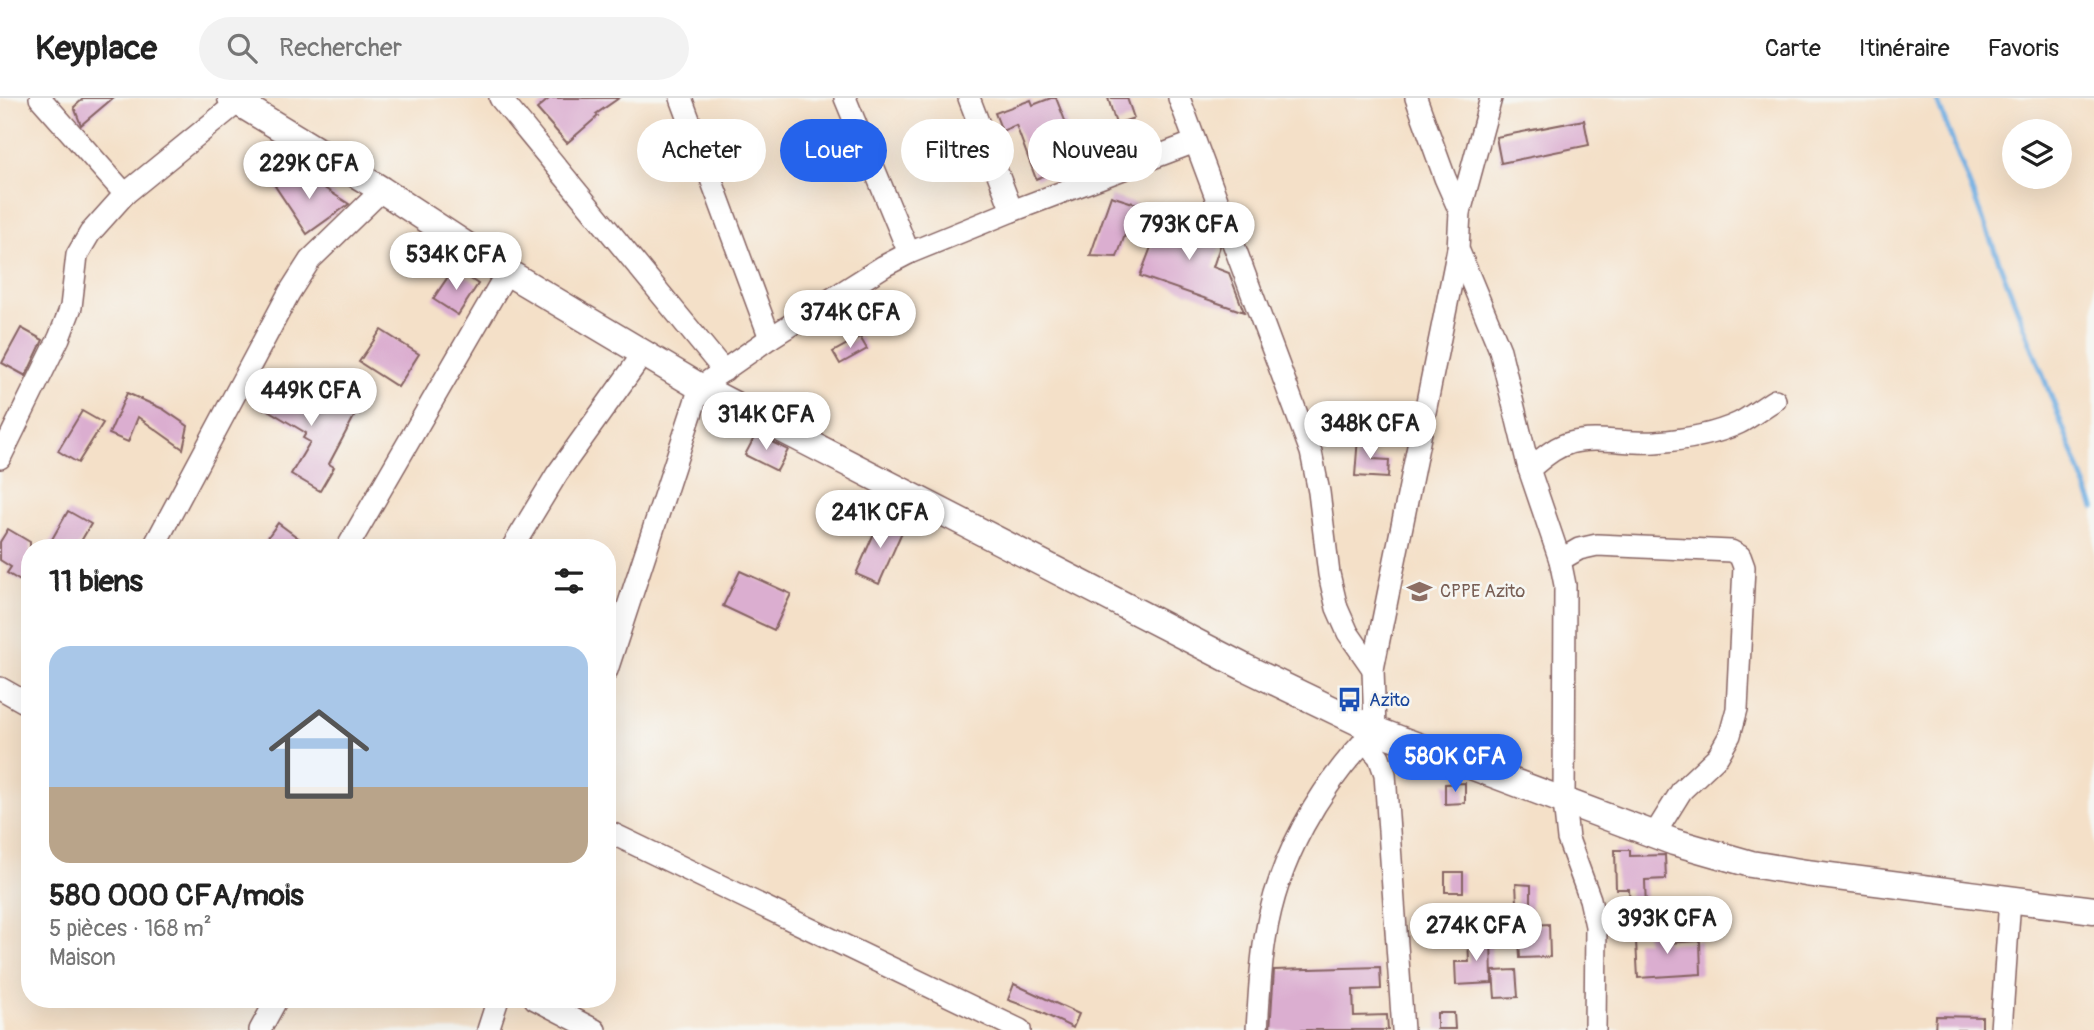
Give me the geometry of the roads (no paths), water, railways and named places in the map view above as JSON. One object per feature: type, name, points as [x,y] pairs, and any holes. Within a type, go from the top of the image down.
[{"type":"street","points":[[40,98],[125,194]]},
{"type":"street","points":[[500,98],[724,370]]},
{"type":"street","points":[[681,98],[770,338]]},
{"type":"street","points":[[845,98],[909,253]]},
{"type":"street","points":[[969,98],[1012,211]]},
{"type":"street","points":[[1179,98],[1311,452],[1329,574],[1337,608],[1348,633],[1373,669]]},
{"type":"street","points":[[1416,98],[1460,212]]},
{"type":"street","points":[[1403,1030],[1385,774],[1369,735],[1373,669],[1458,250],[1460,212],[1491,98]]},
{"type":"street","points":[[0,458],[59,338],[71,307],[77,255],[90,233],[125,194],[237,100],[507,272],[701,387],[1232,661],[1369,735],[1654,835],[1779,870],[2094,910]]},
{"type":"street","points":[[616,643],[701,387],[770,338],[909,253],[1195,142]]},
{"type":"street","points":[[158,539],[289,293],[310,260],[382,190]]},
{"type":"street","points":[[1458,250],[1500,350],[1529,469],[1560,560],[1565,585],[1564,802],[1568,839],[1597,926],[1595,1030]]},
{"type":"street","points":[[352,539],[507,272]]},
{"type":"street","points":[[518,539],[557,474],[643,354]]},
{"type":"street","points":[[1529,469],[1555,449],[1570,443],[1659,442],[1714,432],[1739,423],[1775,400]]},
{"type":"street","points":[[1560,560],[1579,549],[1597,545],[1731,551],[1740,556],[1744,567],[1737,709],[1731,735],[1718,755],[1682,790],[1654,835]]},
{"type":"street","points":[[0,688],[21,700]]},
{"type":"street","points":[[1256,1030],[1265,938],[1280,881],[1301,831],[1324,791],[1369,735]]},
{"type":"street","points":[[616,835],[1020,1030]]},
{"type":"street","points":[[2001,1030],[2010,898]]},
{"type":"street","points":[[260,1030],[272,1008]]},
{"type":"street","points":[[488,1030],[495,1008]]},
{"type":"street","points":[[552,1008],[595,1030]]},
{"type":"waterway","points":[[1936,98],[2094,508]]},
{"type":"place","name":"CPPE Azito","points":[[1420,591]]},
{"type":"place","name":"Azito","points":[[1349,700]]}]
